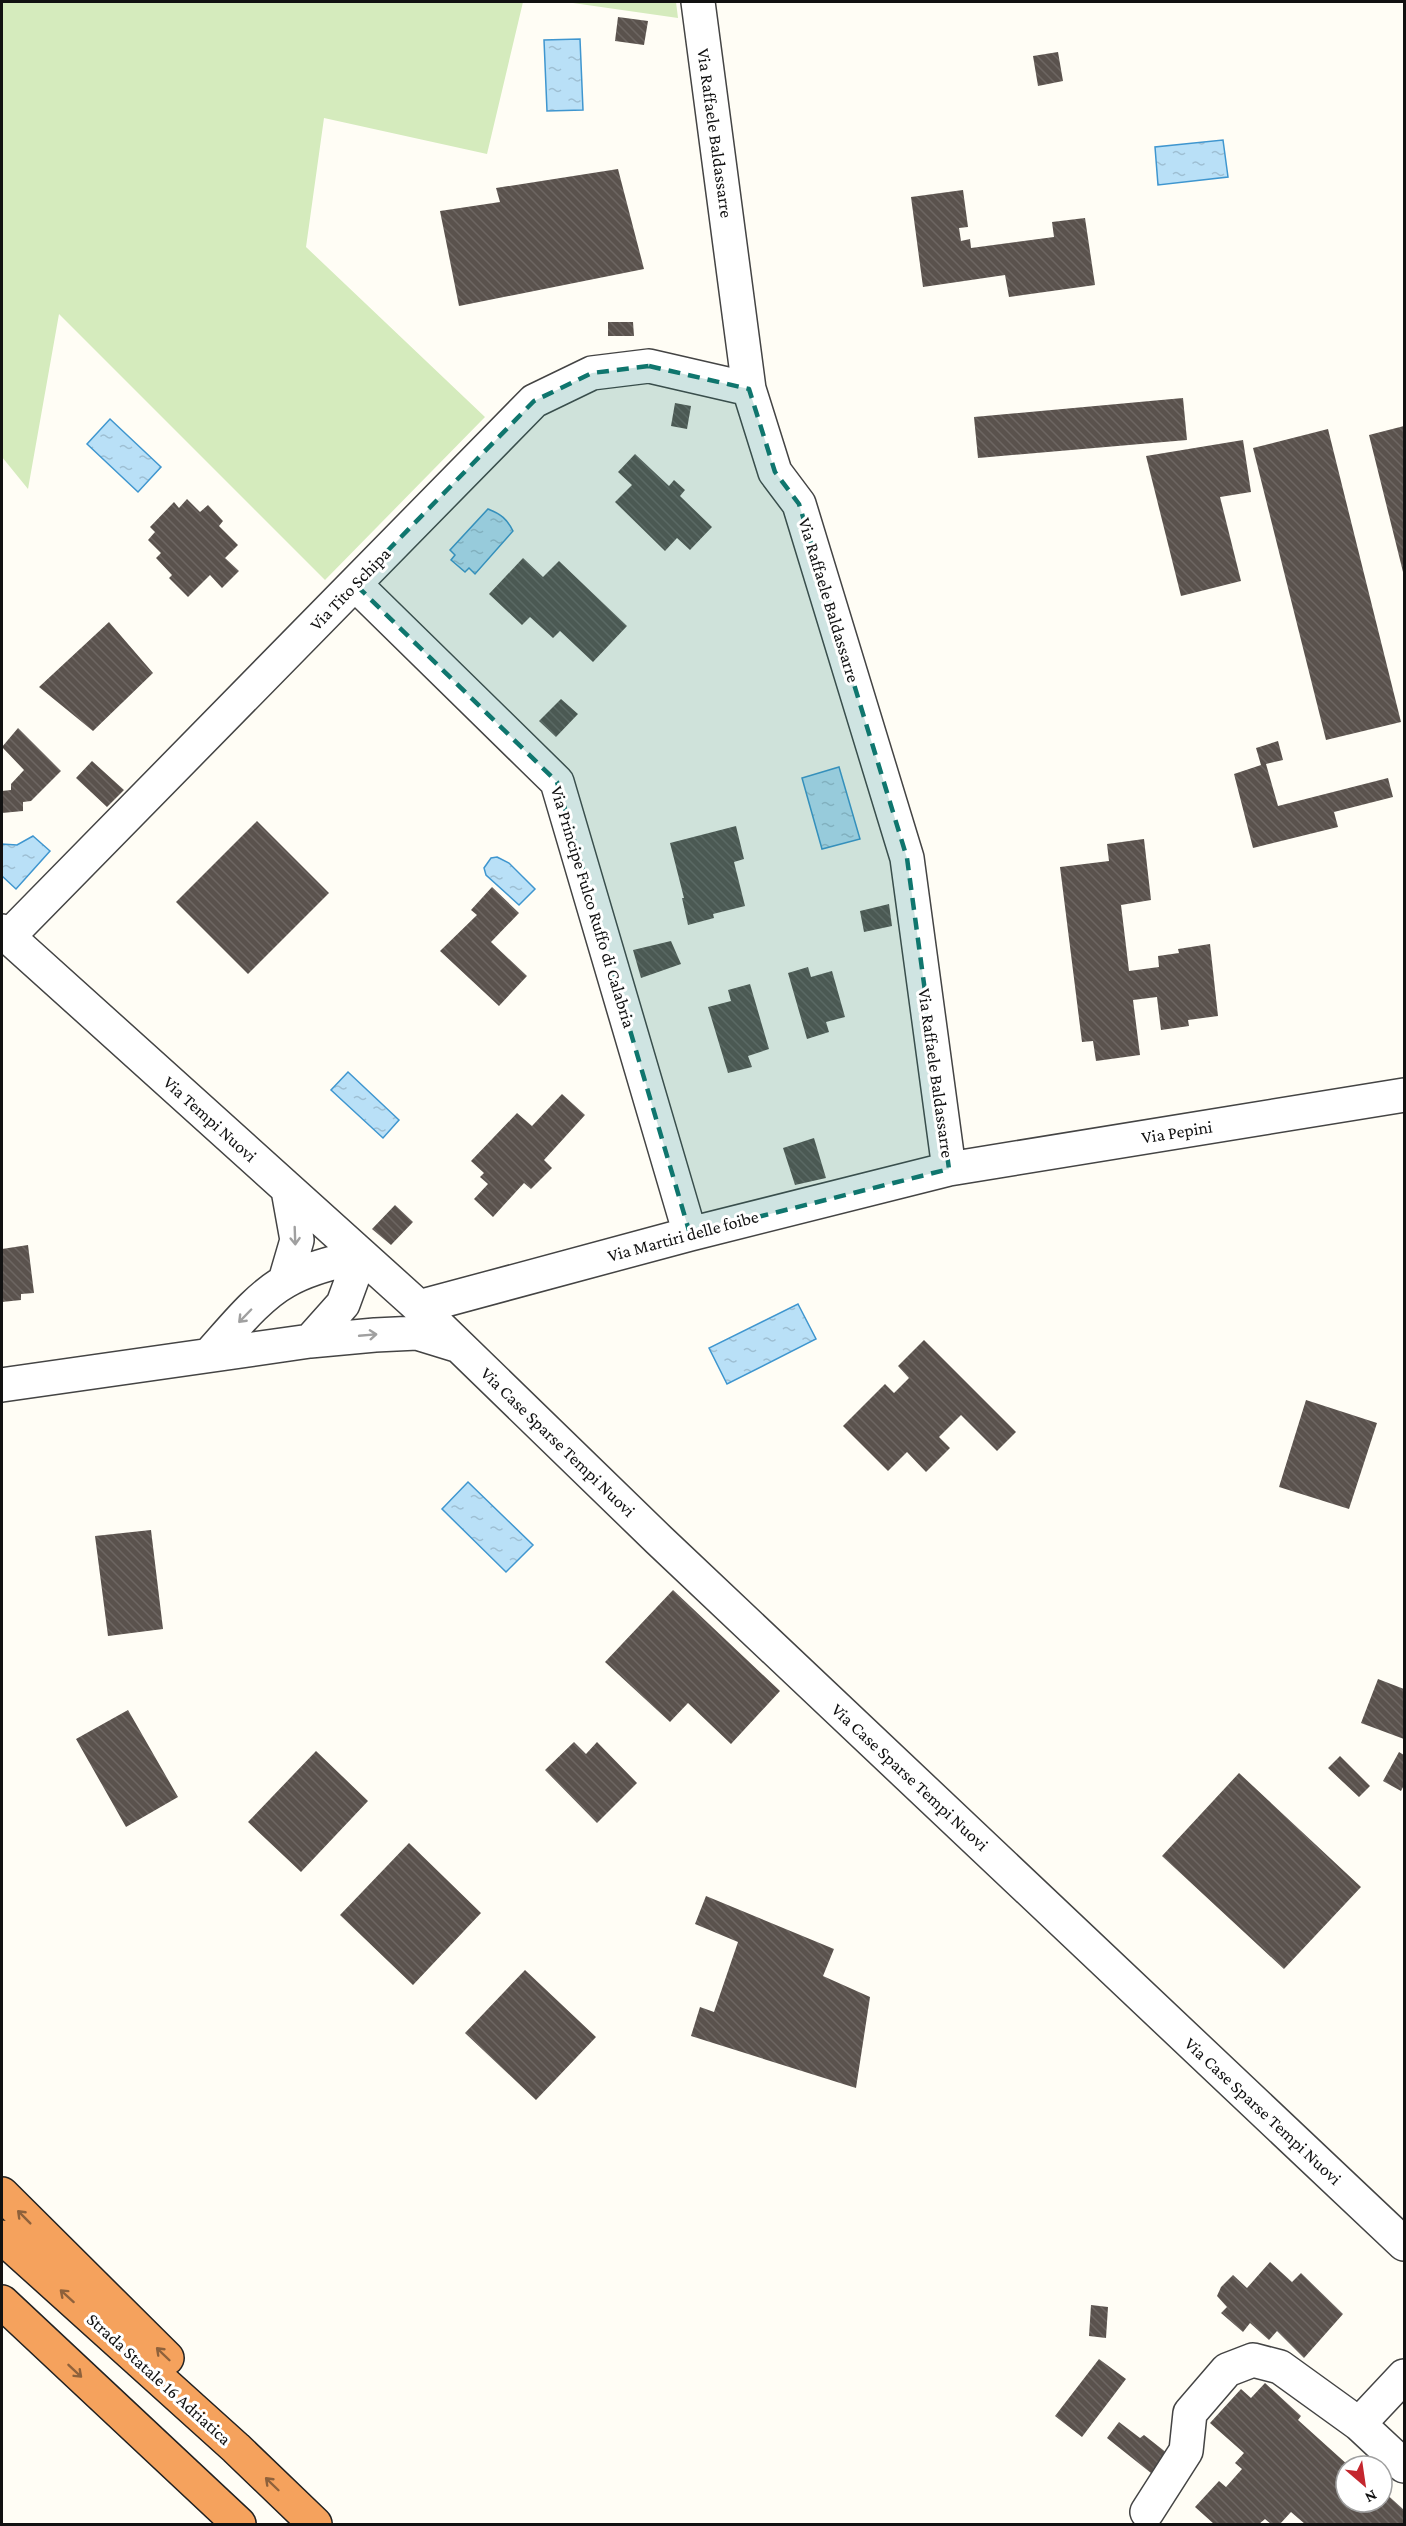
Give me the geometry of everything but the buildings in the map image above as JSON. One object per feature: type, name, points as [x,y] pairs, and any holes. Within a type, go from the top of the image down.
[{"type":"highway","points":[[2,2194],[216,2405],[236,2448]]},
{"type":"highway","name":"Strada Statale 16 Adriatica","points":[[2,2237],[236,2448],[315,2524]]},
{"type":"highway","points":[[2,2302],[239,2524]]},
{"type":"street","name":"Via Raffaele Baldassarre","points":[[698,2],[748,389],[775,472],[800,504],[907,858],[949,1169]]},
{"type":"street","name":"Via Tito Schipa","points":[[5,934],[355,584],[534,400],[592,372],[649,366],[748,389]]},
{"type":"street","name":"Via Principe Fulco Ruffo di Calabria","points":[[355,584],[558,782],[690,1234]]},
{"type":"street","name":"Via Tempi Nuovi","points":[[5,934],[419,1307]]},
{"type":"street","name":"Via Pepini","points":[[949,1169],[1404,1095]]},
{"type":"street","name":"Via Martiri delle foibe","points":[[419,1307],[690,1234],[949,1169]]},
{"type":"street","points":[[285,1281],[297,1240],[288,1190]]},
{"type":"street","points":[[209,1355],[248,1312],[285,1281],[361,1255]]},
{"type":"street","points":[[310,1341],[343,1304],[361,1255]]},
{"type":"street","name":"Via Case Sparse Tempi Nuovi","points":[[419,1307],[668,1548],[1404,2244]]},
{"type":"street","points":[[2,1385],[310,1341],[375,1335],[417,1333],[456,1345]]},
{"type":"street","points":[[1147,2512],[1186,2451],[1190,2413],[1227,2370],[1253,2360],[1280,2367],[1359,2424],[1404,2466]]},
{"type":"street","points":[[1359,2424],[1404,2376]]},
{"type":"highlighted area","points":[[649,366],[749,389],[775,472],[799,504],[907,858],[949,1169],[690,1234],[557,782],[355,584],[534,401],[592,373]]},
{"type":"green space","points":[[2,2],[523,2],[487,154],[324,118],[306,247],[485,417],[325,580],[59,314],[28,489],[2,457]]},
{"type":"green space","points":[[566,2],[676,2],[678,18]]},
{"type":"water","points":[[580,39],[583,110],[547,111],[544,40]]},
{"type":"water","points":[[1223,140],[1228,177],[1158,185],[1155,147]]},
{"type":"water","points":[[110,419],[161,467],[138,492],[87,444]]},
{"type":"water","points":[[488,509],[503,517],[513,531],[475,574],[469,568],[465,572],[451,560],[455,555],[450,550]]},
{"type":"water","points":[[839,767],[860,839],[822,849],[802,778]]},
{"type":"water","points":[[33,836],[50,851],[16,889],[2,876],[2,844],[17,845]]},
{"type":"water","points":[[497,857],[509,863],[535,889],[519,905],[486,875],[484,868],[491,858]]},
{"type":"water","points":[[348,1072],[399,1120],[383,1138],[331,1090]]},
{"type":"water","points":[[798,1304],[816,1339],[727,1384],[709,1348]]},
{"type":"water","points":[[468,1482],[533,1545],[506,1572],[442,1509]]}]
